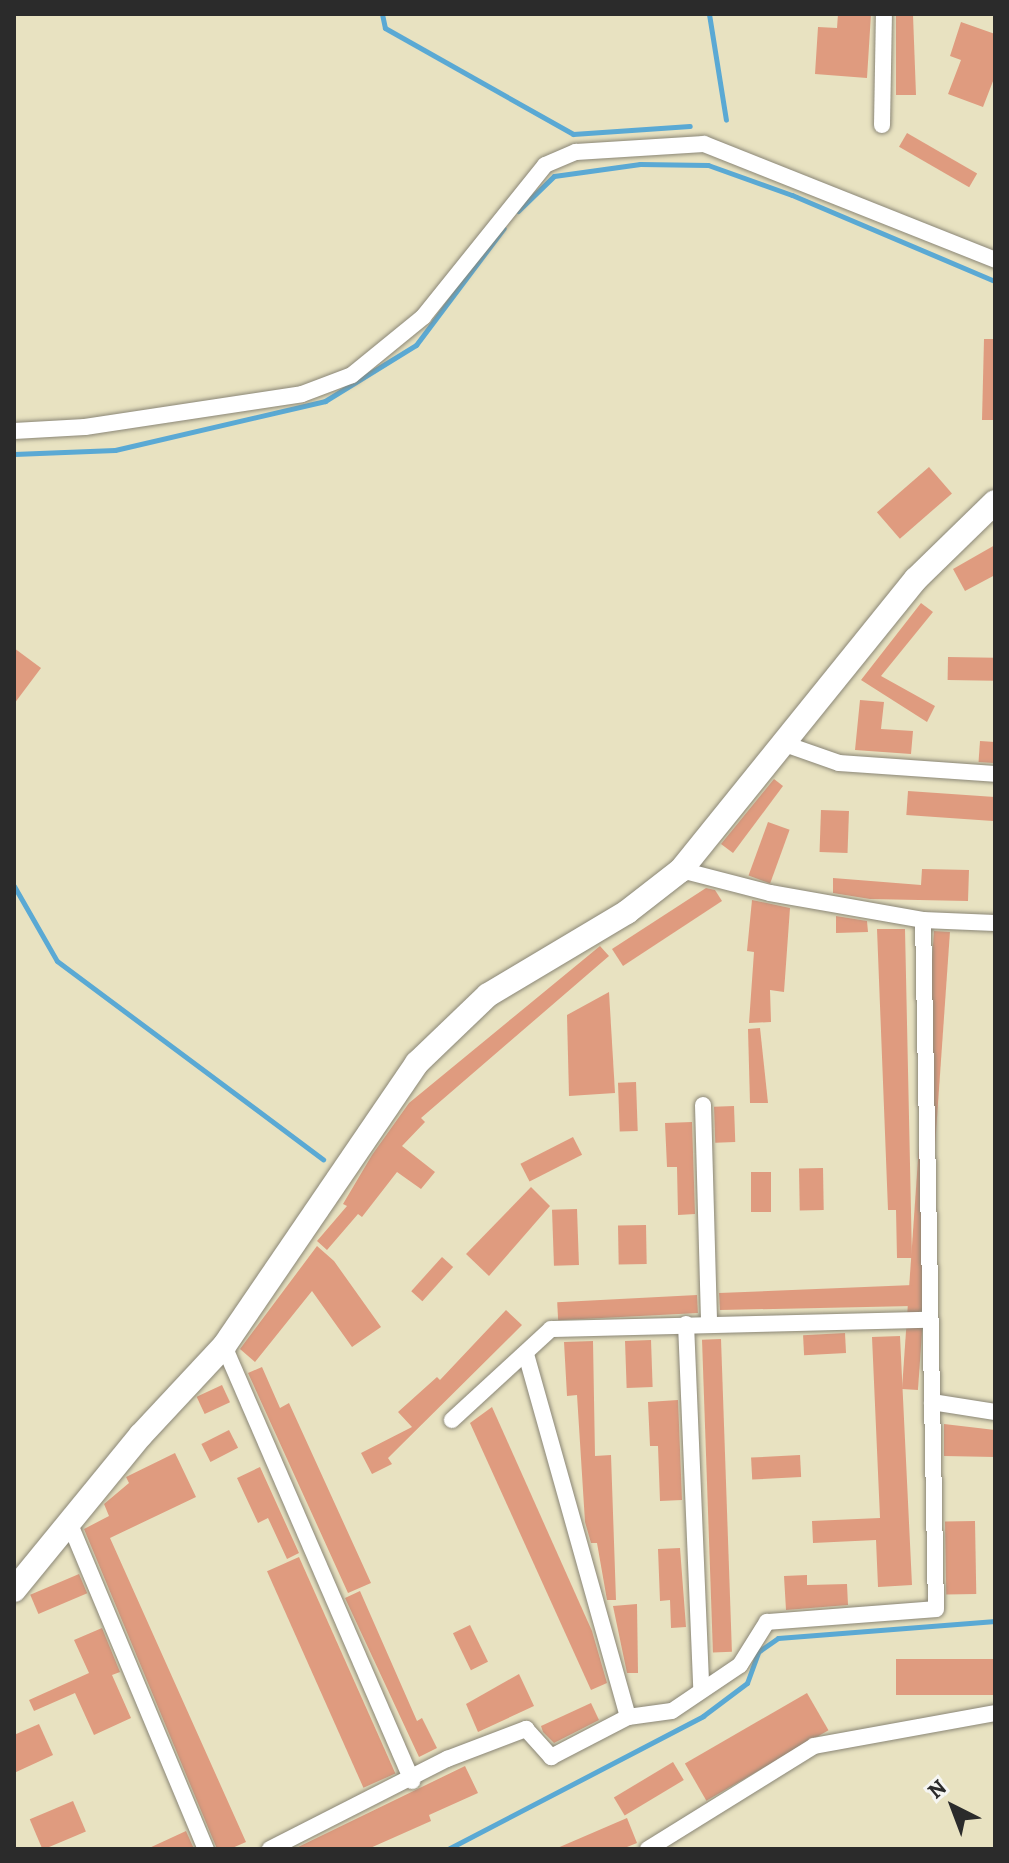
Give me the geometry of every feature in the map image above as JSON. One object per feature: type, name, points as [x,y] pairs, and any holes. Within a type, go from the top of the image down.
[{"type":"street","points":[[882,125],[884,14]]},
{"type":"street","points":[[14,431],[85,427],[302,394],[352,375],[423,317],[462,262],[545,165],[576,152],[704,144],[995,260]]},
{"type":"street","points":[[14,1590],[69,1522],[224,1346],[396,1090],[439,1039],[488,995],[627,912],[681,870],[916,579],[995,502]]},
{"type":"street","points":[[782,743],[839,763],[995,774]]},
{"type":"street","points":[[681,870],[770,893],[923,920],[995,923]]},
{"type":"street","points":[[270,1849],[412,1781],[447,1759],[526,1729],[551,1757],[628,1717],[672,1711],[740,1665],[767,1622],[936,1609],[923,920]]},
{"type":"street","points":[[703,1105],[709,1324]]},
{"type":"street","points":[[452,1420],[551,1329],[930,1320]]},
{"type":"street","points":[[686,1324],[701,1689]]},
{"type":"street","points":[[224,1346],[412,1781]]},
{"type":"street","points":[[526,1354],[628,1717]]},
{"type":"street","points":[[932,1402],[995,1412]]},
{"type":"street","points":[[69,1522],[206,1849]]},
{"type":"street","points":[[648,1849],[814,1746],[995,1713]]},
{"type":"building","points":[[838,14],[871,14],[867,78],[815,74],[818,27],[837,28]]},
{"type":"building","points":[[896,15],[913,15],[916,95],[896,95]]},
{"type":"building","points":[[961,22],[995,34],[995,76],[983,107],[948,94],[961,60],[950,56]]},
{"type":"building","points":[[907,133],[977,174],[969,187],[899,147]]},
{"type":"building","points":[[984,339],[995,339],[995,420],[982,420]]},
{"type":"building","points":[[929,467],[952,493],[900,539],[877,512]]},
{"type":"building","points":[[995,545],[995,575],[965,591],[953,569]]},
{"type":"building","points":[[921,603],[933,612],[881,676],[935,706],[927,722],[861,680]]},
{"type":"building","points":[[14,648],[41,668],[14,704]]},
{"type":"building","points":[[948,657],[995,658],[995,681],[948,680]]},
{"type":"building","points":[[860,700],[884,702],[881,729],[913,731],[911,754],[855,750]]},
{"type":"building","points":[[980,741],[995,742],[993,763],[979,762]]},
{"type":"building","points":[[774,779],[783,786],[733,853],[721,844]]},
{"type":"building","points":[[908,791],[995,797],[993,821],[906,815]]},
{"type":"building","points":[[821,810],[849,811],[848,853],[820,852]]},
{"type":"building","points":[[768,822],[790,830],[770,883],[749,876]]},
{"type":"building","points":[[922,869],[969,870],[968,901],[870,899],[833,893],[833,878],[921,885]]},
{"type":"building","points":[[706,888],[715,890],[722,901],[623,966],[612,949]]},
{"type":"building","points":[[752,900],[790,908],[784,992],[770,990],[771,1022],[749,1023],[754,952],[747,951]]},
{"type":"building","points":[[836,916],[867,921],[868,932],[836,933]]},
{"type":"building","points":[[877,929],[905,929],[912,1258],[897,1258],[896,1210],[888,1210]]},
{"type":"building","points":[[934,931],[950,932],[918,1390],[902,1389]]},
{"type":"building","points":[[600,946],[609,956],[421,1118],[425,1122],[402,1146],[435,1172],[421,1189],[397,1172],[362,1217],[358,1214],[327,1250],[317,1241],[347,1206],[343,1204],[372,1155],[409,1103]]},
{"type":"building","points":[[609,992],[615,1093],[569,1096],[567,1015]]},
{"type":"building","points":[[760,1028],[768,1103],[750,1103],[748,1029]]},
{"type":"building","points":[[636,1082],[638,1131],[620,1132],[618,1083]]},
{"type":"building","points":[[734,1106],[735,1142],[715,1143],[714,1107]]},
{"type":"building","points":[[692,1122],[695,1214],[678,1215],[677,1167],[667,1167],[665,1123]]},
{"type":"building","points":[[573,1137],[582,1155],[530,1182],[520,1164]]},
{"type":"building","points":[[799,1168],[823,1168],[824,1210],[800,1210]]},
{"type":"building","points":[[751,1172],[771,1172],[771,1212],[751,1212]]},
{"type":"building","points":[[531,1187],[550,1206],[489,1276],[466,1254]]},
{"type":"building","points":[[577,1209],[579,1265],[554,1266],[552,1210]]},
{"type":"building","points":[[618,1225],[646,1225],[647,1264],[619,1264]]},
{"type":"building","points":[[317,1246],[334,1261],[381,1327],[352,1347],[312,1291],[255,1362],[240,1349]]},
{"type":"building","points":[[442,1257],[453,1267],[422,1301],[411,1291]]},
{"type":"building","points":[[913,1285],[913,1306],[720,1310],[719,1293]]},
{"type":"building","points":[[697,1295],[698,1313],[558,1320],[557,1302]]},
{"type":"building","points":[[506,1310],[522,1325],[388,1458],[392,1464],[372,1474],[361,1453],[412,1427],[398,1412],[437,1377],[440,1380]]},
{"type":"building","points":[[845,1333],[846,1353],[804,1355],[803,1335]]},
{"type":"building","points":[[900,1336],[912,1585],[878,1587],[876,1540],[813,1543],[812,1521],[880,1518],[872,1337]]},
{"type":"building","points":[[721,1339],[732,1652],[713,1652],[702,1340]]},
{"type":"building","points":[[651,1340],[653,1387],[627,1388],[625,1341]]},
{"type":"building","points":[[593,1341],[595,1456],[611,1455],[616,1600],[607,1600],[597,1543],[591,1543],[585,1522],[577,1395],[567,1396],[564,1342]]},
{"type":"building","points":[[262,1367],[280,1408],[289,1403],[371,1583],[348,1593],[248,1373]]},
{"type":"building","points":[[222,1385],[230,1402],[205,1414],[197,1397]]},
{"type":"building","points":[[678,1400],[682,1500],[660,1501],[658,1446],[650,1446],[648,1402]]},
{"type":"building","points":[[492,1407],[592,1631],[607,1683],[591,1690],[470,1423]]},
{"type":"building","points":[[944,1424],[995,1430],[995,1457],[944,1456]]},
{"type":"building","points":[[229,1430],[238,1448],[210,1462],[201,1444]]},
{"type":"building","points":[[175,1453],[196,1497],[110,1538],[246,1842],[230,1849],[217,1849],[84,1529],[109,1516],[104,1504],[129,1483],[126,1477]]},
{"type":"building","points":[[800,1455],[801,1477],[752,1480],[751,1458]]},
{"type":"building","points":[[260,1467],[299,1553],[287,1559],[268,1518],[258,1523],[237,1478]]},
{"type":"building","points":[[975,1521],[976,1594],[946,1595],[945,1522]]},
{"type":"building","points":[[680,1548],[686,1627],[671,1628],[670,1600],[660,1601],[658,1549]]},
{"type":"building","points":[[299,1557],[395,1774],[363,1788],[267,1571]]},
{"type":"building","points":[[79,1574],[87,1593],[38,1614],[30,1595]]},
{"type":"building","points":[[807,1575],[807,1585],[847,1584],[848,1605],[786,1610],[784,1576]]},
{"type":"building","points":[[360,1591],[417,1721],[422,1718],[437,1748],[419,1757],[345,1598]]},
{"type":"building","points":[[637,1604],[638,1673],[627,1673],[613,1606]]},
{"type":"building","points":[[470,1625],[488,1662],[471,1670],[453,1633]]},
{"type":"building","points":[[102,1628],[120,1672],[112,1675],[131,1718],[94,1735],[75,1693],[34,1711],[29,1700],[89,1673],[74,1640]]},
{"type":"building","points":[[896,1659],[995,1659],[995,1695],[896,1695]]},
{"type":"building","points":[[519,1674],[534,1706],[478,1732],[466,1704]]},
{"type":"building","points":[[807,1693],[828,1730],[706,1801],[685,1764]]},
{"type":"building","points":[[591,1703],[599,1720],[554,1743],[543,1732],[541,1726]]},
{"type":"building","points":[[39,1724],[53,1755],[14,1773],[14,1735]]},
{"type":"building","points":[[673,1762],[684,1780],[625,1816],[614,1798]]},
{"type":"building","points":[[465,1766],[478,1793],[429,1815],[431,1821],[368,1849],[294,1849]]},
{"type":"building","points":[[73,1801],[86,1831],[42,1849],[30,1819]]},
{"type":"building","points":[[627,1818],[637,1843],[622,1849],[555,1849]]},
{"type":"building","points":[[186,1831],[194,1849],[147,1849]]},
{"type":"waterway","points":[[382,14],[385,28],[573,134],[690,126]]},
{"type":"waterway","points":[[709,14],[726,120]]},
{"type":"waterway","points":[[518,211],[554,176],[640,164],[708,165],[792,195],[995,281]]},
{"type":"waterway","points":[[14,454],[115,450],[325,401],[416,345],[504,228]]},
{"type":"waterway","points":[[14,886],[57,961],[323,1159]]},
{"type":"waterway","points":[[448,1849],[703,1716],[747,1683],[758,1652],[778,1638],[995,1621]]}]
